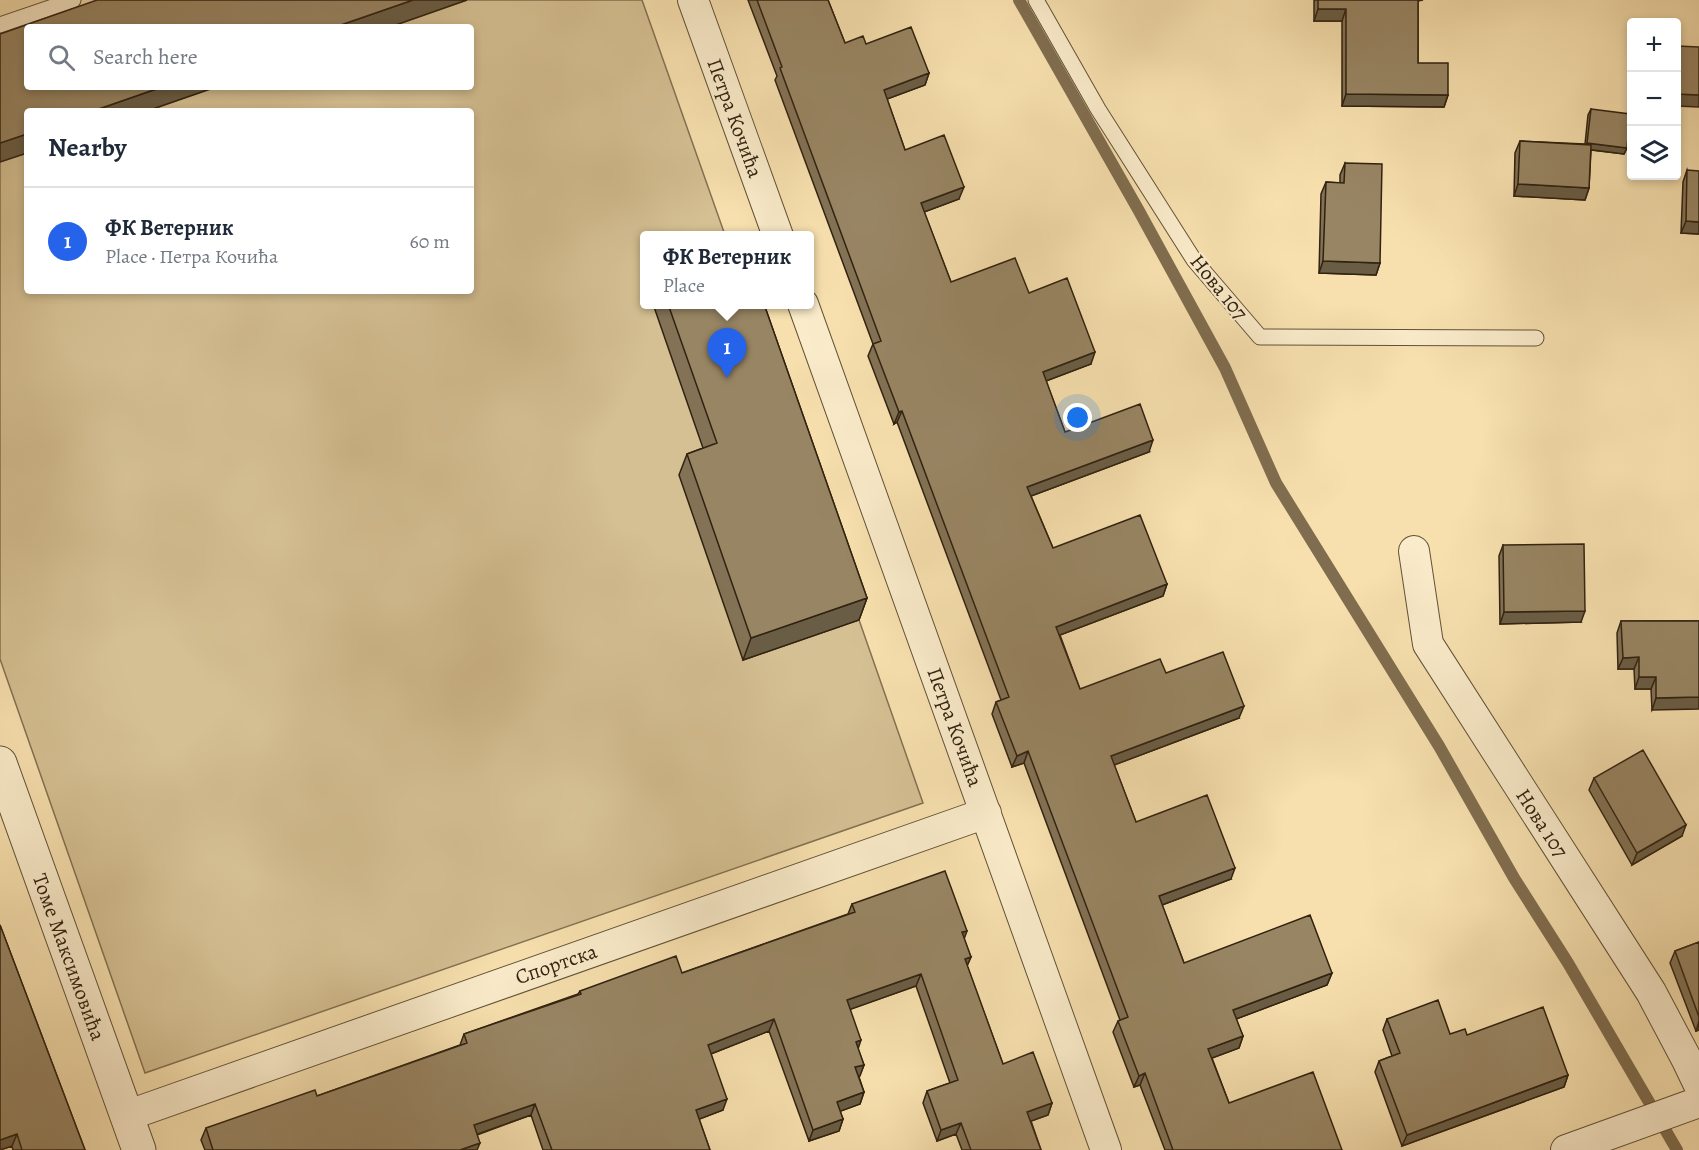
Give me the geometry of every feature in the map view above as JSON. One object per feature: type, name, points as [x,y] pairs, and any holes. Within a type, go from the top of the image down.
[{"type":"street","name":"Петра Кочића","points":[[693,0],[776,231]]},
{"type":"street","name":"Петра Кочића","points":[[805,309],[1106,1150]]},
{"type":"street","name":"Нова 107","points":[[1414,551],[1428,644],[1651,992],[1688,1060],[1699,1086]]},
{"type":"street","name":"Томе Максимовића","points":[[0,763],[140,1150]]},
{"type":"street","name":"Спортска","points":[[126,1116],[986,813]]},
{"type":"street","points":[[1566,1150],[1620,1141],[1699,1102]]},
{"type":"lane","points":[[0,25],[73,0]]},
{"type":"lane","name":"Нова 107","points":[[1036,0],[1098,109],[1194,260],[1260,337],[1536,338]]},
{"type":"shaded area","points":[[467,0],[642,0],[724,231],[640,231],[640,309],[750,309],[923,803],[145,1073],[0,659],[0,162],[24,154],[24,294],[474,294],[474,108],[156,108],[207,90],[474,90],[474,24],[399,24]]},
{"type":"building","points":[[97,0],[413,0],[344,24],[29,24]]},
{"type":"building","points":[[757,0],[828,0],[845,43],[863,36],[866,44],[911,27],[929,73],[884,90],[905,150],[944,135],[964,187],[921,203],[951,282],[1015,258],[1029,293],[1067,278],[1095,352],[1043,372],[1065,432],[1140,404],[1153,440],[1027,487],[1053,548],[1140,515],[1167,584],[1056,627],[1080,689],[1160,659],[1166,673],[1223,652],[1244,706],[1111,756],[1136,822],[1207,795],[1235,868],[1159,896],[1184,963],[1310,915],[1332,973],[1233,1010],[1243,1036],[1208,1049],[1229,1103],[1313,1072],[1342,1150],[1173,1150],[1145,1073],[1139,1076],[1118,1021],[1128,1017],[1028,751],[1017,756],[996,702],[1009,697],[902,411],[899,412],[873,344],[881,341]]},
{"type":"building","points":[[1318,0],[1418,0],[1418,63],[1448,63],[1448,95],[1346,94],[1346,9],[1318,9]]},
{"type":"building","points":[[24,26],[24,90],[153,90],[102,108],[24,108],[24,135],[0,143],[0,34]]},
{"type":"building","points":[[1681,46],[1699,47],[1699,95],[1681,94]]},
{"type":"building","points":[[1591,109],[1627,114],[1627,148],[1587,143]]},
{"type":"building","points":[[1520,141],[1591,145],[1589,188],[1518,184]]},
{"type":"building","points":[[1345,163],[1382,164],[1380,263],[1323,261],[1326,182],[1344,183]]},
{"type":"building","points":[[1687,170],[1699,171],[1699,222],[1686,221]]},
{"type":"building","points":[[670,309],[766,309],[867,598],[751,638],[687,454],[717,443]]},
{"type":"building","points":[[1584,544],[1585,611],[1504,612],[1503,545]]},
{"type":"building","points":[[1621,621],[1699,621],[1699,697],[1656,698],[1656,677],[1639,677],[1639,657],[1623,658]]},
{"type":"building","points":[[1643,750],[1686,825],[1637,853],[1594,778]]},
{"type":"building","points":[[945,871],[967,931],[962,932],[971,957],[965,959],[1003,1064],[1033,1052],[1052,1103],[1027,1112],[1041,1150],[971,1150],[961,1123],[941,1130],[927,1091],[958,1080],[921,974],[847,1000],[861,1040],[856,1042],[864,1065],[855,1067],[864,1092],[837,1102],[843,1119],[813,1130],[774,1019],[708,1045],[727,1099],[696,1110],[710,1150],[552,1150],[535,1104],[474,1125],[480,1143],[460,1150],[213,1150],[206,1128],[315,1090],[317,1096],[467,1043],[464,1034],[581,994],[580,991],[676,956],[682,973],[855,912],[852,904]]},
{"type":"building","points":[[0,925],[85,1150],[22,1150],[17,1134],[0,1140]]},
{"type":"building","points":[[1699,942],[1699,1017],[1675,951]]},
{"type":"building","points":[[1438,1000],[1450,1034],[1465,1029],[1467,1035],[1543,1007],[1568,1075],[1407,1135],[1379,1061],[1400,1053],[1387,1019]]},
{"type":"waterway","points":[[1019,0],[1225,368],[1276,483],[1439,746],[1514,878],[1568,963],[1677,1150]]},
{"type":"place","name":"ФК Ветерник","points":[[727,378]]}]
